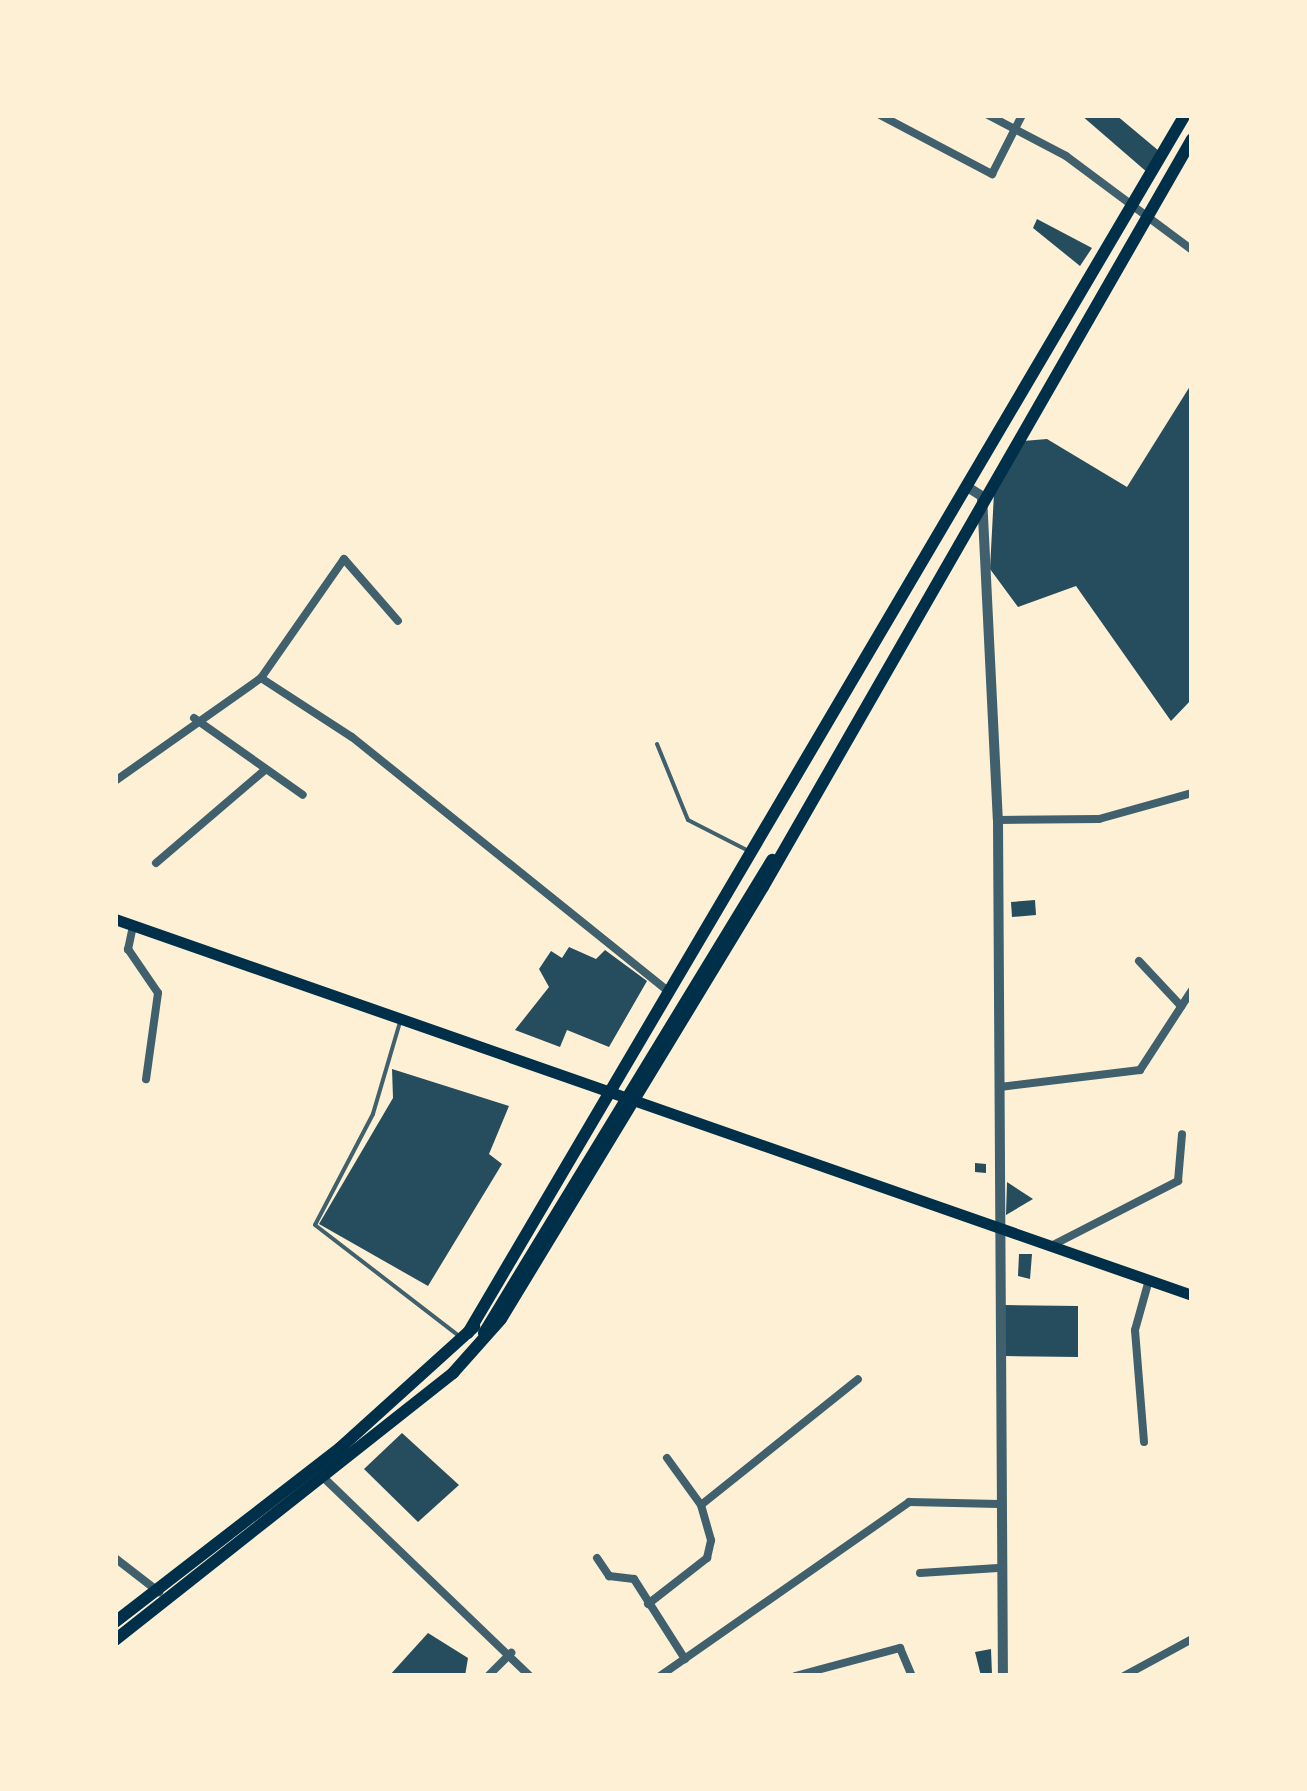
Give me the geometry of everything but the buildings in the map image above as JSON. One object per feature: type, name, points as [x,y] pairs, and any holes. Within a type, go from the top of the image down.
[{"type":"main road","points":[[115,1640],[325,1479],[480,1344],[636,1099],[982,496],[1142,210],[1185,115]]},
{"type":"main road","points":[[465,1336],[666,990],[969,488],[1142,210],[1192,139]]},
{"type":"main road","points":[[751,880],[754,849]]},
{"type":"main road","points":[[480,1344],[491,1312],[751,880],[775,856]]},
{"type":"main road","points":[[115,919],[400,1022],[636,1099],[1192,1294]]},
{"type":"main road","points":[[115,1622],[159,1592],[491,1312]]},
{"type":"street","points":[[880,115],[992,174],[1022,115]]},
{"type":"street","points":[[988,115],[1142,210],[1192,250]]},
{"type":"street","points":[[969,488],[982,496],[998,820],[998,1568],[1003,1676]]},
{"type":"street","points":[[115,780],[194,718],[261,678],[344,559],[398,621]]},
{"type":"street","points":[[261,678],[352,737],[666,990]]},
{"type":"street","points":[[194,718],[303,795]]},
{"type":"street","points":[[156,863],[265,770]]},
{"type":"street","points":[[998,820],[1099,819],[1192,792]]},
{"type":"street","points":[[133,926],[128,949],[158,993],[146,1080]]},
{"type":"street","points":[[1139,961],[1181,1006]]},
{"type":"street","points":[[1000,1087],[1140,1070],[1192,990]]},
{"type":"street","points":[[1051,1246],[1178,1181],[1182,1134]]},
{"type":"street","points":[[1144,1442],[1135,1330],[1149,1280]]},
{"type":"street","points":[[701,1505],[858,1379]]},
{"type":"street","points":[[648,1604],[709,1555],[701,1505],[666,1458]]},
{"type":"street","points":[[325,1479],[530,1676]]},
{"type":"street","points":[[660,1676],[909,1502],[999,1504]]},
{"type":"street","points":[[115,1558],[159,1592]]},
{"type":"street","points":[[597,1558],[609,1576],[634,1579],[685,1659]]},
{"type":"street","points":[[920,1572],[998,1568]]},
{"type":"street","points":[[1124,1676],[1192,1639]]},
{"type":"street","points":[[794,1676],[900,1648],[912,1676]]},
{"type":"street","points":[[488,1676],[510,1654]]},
{"type":"lane","points":[[657,744],[688,820],[754,849]]},
{"type":"lane","points":[[400,1022],[373,1114],[315,1224],[465,1336]]}]
